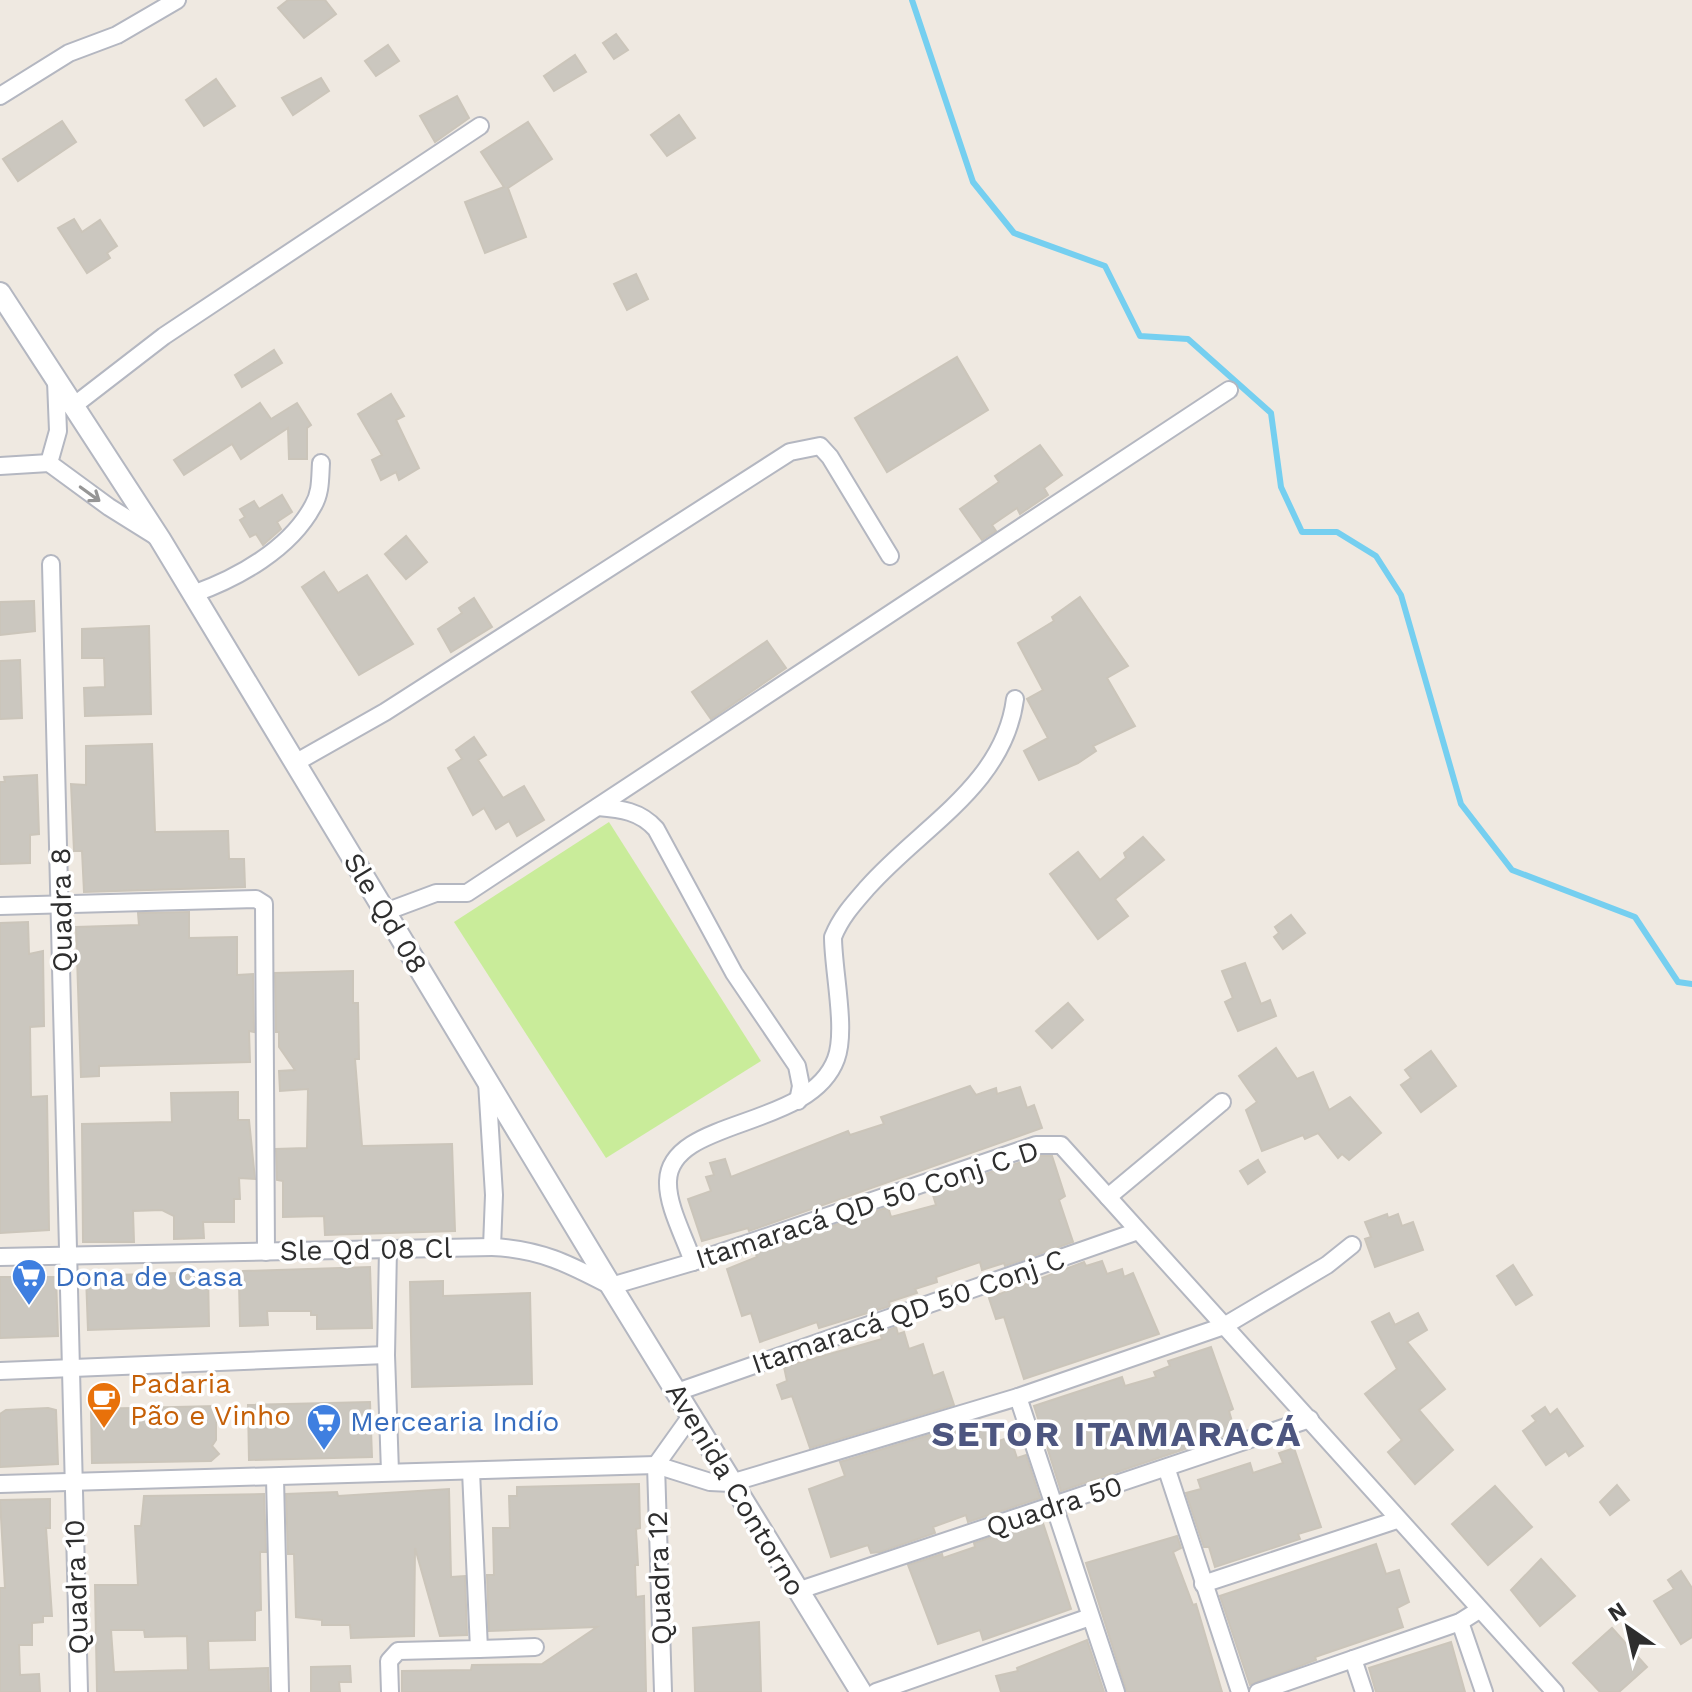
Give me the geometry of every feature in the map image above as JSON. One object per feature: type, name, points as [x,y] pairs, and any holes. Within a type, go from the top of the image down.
[{"type":"street","points":[[0,96],[69,53],[117,35],[177,0]]},
{"type":"street","points":[[72,407],[164,336],[480,126]]},
{"type":"street","points":[[0,293],[160,539]]},
{"type":"street","points":[[49,463],[58,431],[56,381]]},
{"type":"street","points":[[385,912],[436,893],[467,893],[1229,390]]},
{"type":"street","points":[[295,763],[385,712],[790,452],[820,446],[830,457],[890,556]]},
{"type":"street","points":[[0,466],[49,463],[109,507],[160,539]]},
{"type":"street","points":[[193,594],[237,574],[294,531],[315,504],[321,463]]},
{"type":"street","name":"Sle Qd 08","points":[[160,539],[611,1286]]},
{"type":"street","name":"Quadra 8","points":[[51,564],[67,1256]]},
{"type":"street","points":[[693,1262],[667,1185],[676,1154],[693,1142],[798,1101],[824,1081],[838,1054],[833,937],[840,919],[895,856],[969,792],[987,771],[1012,724],[1015,699]]},
{"type":"street","points":[[598,807],[623,809],[645,817],[656,829],[734,973],[797,1066],[801,1086],[798,1101]]},
{"type":"street","points":[[0,906],[256,899],[264,904],[266,1252]]},
{"type":"street","points":[[487,1080],[494,1195],[492,1247]]},
{"type":"street","points":[[1108,1197],[1222,1102]]},
{"type":"street","name":"Itamaracá QD 50 Conj C D","points":[[611,1286],[693,1262],[1048,1142],[1061,1145],[1555,1692]]},
{"type":"street","name":"Itamaracá QD 50 Conj C","points":[[677,1392],[1138,1231]]},
{"type":"street","points":[[0,1484],[656,1465],[710,1482],[731,1483],[1018,1397],[1224,1326],[1327,1265],[1352,1245]]},
{"type":"street","name":"Sle Qd 08 Cl","points":[[0,1257],[492,1247],[528,1249],[569,1264],[611,1286]]},
{"type":"street","points":[[388,1248],[386,1355],[390,1472]]},
{"type":"street","points":[[67,1256],[73,1368],[72,1482]]},
{"type":"street","name":"Avenida Contorno","points":[[611,1286],[861,1692]]},
{"type":"street","points":[[0,1371],[386,1355]]},
{"type":"street","points":[[1018,1397],[1116,1692]]},
{"type":"street","points":[[656,1465],[691,1416]]},
{"type":"street","name":"Quadra 50","points":[[797,1591],[1167,1470],[1310,1419]]},
{"type":"street","name":"Quadra 12","points":[[656,1465],[663,1692]]},
{"type":"street","points":[[1167,1470],[1240,1692]]},
{"type":"street","points":[[471,1471],[479,1649]]},
{"type":"street","points":[[275,1478],[280,1692]]},
{"type":"street","name":"Quadra 10","points":[[72,1482],[79,1692]]},
{"type":"street","points":[[1203,1584],[1397,1520]]},
{"type":"street","points":[[1258,1692],[1460,1622],[1479,1610]]},
{"type":"street","points":[[876,1692],[1090,1617]]},
{"type":"street","points":[[1460,1622],[1484,1692]]},
{"type":"street","points":[[390,1692],[389,1661],[398,1651],[535,1647]]},
{"type":"street","points":[[1353,1659],[1364,1692]]},
{"type":"green space","points":[[609,822],[761,1061],[606,1158],[454,922]]},
{"type":"building","points":[[288,0],[325,0],[336,14],[304,38],[278,8]]},
{"type":"building","points":[[616,34],[628,50],[614,59],[603,43]]},
{"type":"building","points":[[388,45],[399,61],[376,76],[365,61]]},
{"type":"building","points":[[575,55],[586,72],[554,91],[544,76]]},
{"type":"building","points":[[321,78],[329,91],[293,115],[282,98]]},
{"type":"building","points":[[216,79],[235,106],[204,126],[186,100]]},
{"type":"building","points":[[457,96],[469,118],[435,142],[420,116]]},
{"type":"building","points":[[679,115],[695,138],[667,156],[651,135]]},
{"type":"building","points":[[62,121],[76,142],[18,181],[3,159]]},
{"type":"building","points":[[528,122],[552,159],[508,188],[526,237],[485,253],[465,202],[504,187],[481,152]]},
{"type":"building","points":[[74,219],[82,232],[100,220],[117,246],[107,253],[110,258],[87,273],[58,228]]},
{"type":"building","points":[[636,274],[648,299],[627,310],[614,284]]},
{"type":"building","points":[[274,350],[282,363],[242,387],[235,375]]},
{"type":"building","points":[[957,357],[988,410],[887,472],[855,418]]},
{"type":"building","points":[[391,394],[404,416],[396,420],[419,468],[399,480],[396,472],[381,480],[372,460],[382,455],[358,414]]},
{"type":"building","points":[[260,403],[271,419],[297,403],[311,425],[307,428],[307,459],[289,459],[288,428],[241,459],[232,444],[184,475],[174,460]]},
{"type":"building","points":[[1040,445],[1062,475],[1044,488],[1048,495],[1020,514],[1017,508],[992,525],[996,531],[982,540],[960,509],[999,482],[995,476]]},
{"type":"building","points":[[282,495],[292,512],[277,522],[281,529],[263,545],[256,534],[250,537],[240,520],[245,517],[240,509],[254,501],[259,509]]},
{"type":"building","points":[[406,536],[427,562],[406,579],[385,554]]},
{"type":"building","points":[[324,572],[338,593],[367,575],[413,644],[359,675],[302,587]]},
{"type":"building","points":[[1080,597],[1128,666],[1107,678],[1135,726],[1093,746],[1096,751],[1078,763],[1039,780],[1024,751],[1048,738],[1027,699],[1043,690],[1018,643],[1054,621],[1052,617]]},
{"type":"building","points":[[474,598],[492,627],[451,652],[438,629],[462,613],[459,608]]},
{"type":"building","points":[[34,601],[35,631],[0,635],[0,602]]},
{"type":"building","points":[[149,626],[151,714],[85,716],[84,688],[105,687],[104,658],[82,658],[82,629]]},
{"type":"building","points":[[767,641],[786,668],[711,719],[692,692]]},
{"type":"building","points":[[20,660],[22,718],[0,719],[0,661]]},
{"type":"building","points":[[474,737],[486,755],[478,760],[503,798],[524,786],[544,820],[517,836],[509,821],[496,829],[484,808],[473,815],[448,768],[462,759],[456,750]]},
{"type":"building","points":[[152,744],[155,832],[228,831],[229,859],[244,859],[245,887],[84,892],[82,851],[74,851],[71,784],[86,785],[86,746]]},
{"type":"building","points":[[37,775],[39,834],[30,835],[30,863],[0,864],[0,782],[5,782],[4,777]]},
{"type":"building","points":[[1143,837],[1164,860],[1115,899],[1128,916],[1098,939],[1050,874],[1078,852],[1100,880],[1126,858],[1124,853]]},
{"type":"building","points":[[189,912],[189,938],[237,937],[237,975],[253,974],[254,1032],[249,1031],[250,1062],[99,1066],[99,1076],[81,1077],[76,927],[139,925],[138,913]]},
{"type":"building","points":[[1291,915],[1305,933],[1283,949],[1274,937],[1279,933],[1275,927]]},
{"type":"building","points":[[28,922],[29,954],[43,951],[44,1026],[30,1027],[31,1097],[47,1096],[49,1230],[0,1233],[0,923]]},
{"type":"building","points":[[1245,963],[1261,1004],[1270,1000],[1276,1016],[1238,1031],[1225,1002],[1233,998],[1222,971]]},
{"type":"building","points":[[353,971],[353,1003],[358,1003],[359,1059],[355,1059],[362,1146],[452,1144],[455,1231],[325,1235],[324,1216],[283,1217],[283,1181],[277,1180],[276,1149],[307,1148],[308,1089],[280,1091],[279,1071],[295,1070],[279,1047],[275,973]]},
{"type":"building","points":[[1068,1003],[1083,1020],[1052,1048],[1036,1031]]},
{"type":"building","points":[[1276,1048],[1297,1079],[1313,1072],[1329,1110],[1350,1097],[1381,1133],[1349,1160],[1342,1154],[1338,1158],[1318,1133],[1305,1139],[1303,1135],[1262,1151],[1246,1110],[1257,1102],[1239,1076]]},
{"type":"building","points":[[1431,1051],[1456,1086],[1421,1112],[1401,1085],[1411,1078],[1405,1070]]},
{"type":"building","points":[[970,1086],[976,1095],[996,1088],[997,1094],[1020,1087],[1027,1108],[1034,1105],[1042,1128],[749,1231],[748,1228],[702,1241],[688,1199],[711,1191],[706,1177],[714,1175],[710,1163],[725,1159],[731,1177],[848,1131],[850,1135],[884,1124],[881,1117]]},
{"type":"building","points":[[238,1092],[238,1120],[249,1120],[255,1179],[239,1178],[240,1199],[234,1199],[234,1222],[203,1222],[204,1238],[174,1239],[174,1216],[162,1210],[133,1211],[134,1242],[83,1242],[82,1124],[172,1122],[171,1093]]},
{"type":"building","points":[[1039,1156],[1052,1156],[1065,1196],[1059,1200],[1073,1242],[1005,1266],[1004,1263],[982,1270],[980,1262],[936,1277],[937,1282],[915,1289],[917,1293],[889,1302],[890,1306],[819,1328],[817,1322],[760,1342],[751,1313],[742,1316],[727,1269],[757,1257],[755,1252],[888,1207],[891,1217],[936,1205],[932,1192]]},
{"type":"building","points":[[1258,1160],[1265,1172],[1248,1184],[1240,1171]]},
{"type":"building","points":[[1387,1214],[1388,1218],[1398,1214],[1402,1226],[1413,1222],[1423,1250],[1375,1267],[1365,1239],[1371,1237],[1365,1222]]},
{"type":"building","points":[[1102,1261],[1107,1274],[1122,1269],[1124,1277],[1133,1273],[1159,1334],[1024,1379],[1004,1317],[996,1319],[989,1298],[1084,1262],[1086,1266]]},
{"type":"building","points":[[1513,1265],[1532,1295],[1516,1305],[1497,1276]]},
{"type":"building","points":[[370,1267],[372,1328],[317,1329],[317,1315],[311,1315],[311,1311],[267,1311],[268,1325],[240,1326],[239,1283],[243,1283],[243,1271]]},
{"type":"building","points":[[208,1272],[209,1326],[88,1330],[86,1276]]},
{"type":"building","name":"Dona de Casa","points":[[0,1277],[56,1277],[58,1336],[0,1338]]},
{"type":"building","points":[[443,1281],[443,1296],[530,1293],[532,1384],[412,1387],[410,1282]]},
{"type":"building","points":[[1389,1313],[1395,1325],[1418,1313],[1427,1330],[1407,1342],[1445,1389],[1419,1410],[1453,1450],[1415,1484],[1388,1452],[1402,1440],[1365,1394],[1397,1369],[1372,1322]]},
{"type":"building","points":[[896,1327],[898,1334],[904,1332],[909,1349],[923,1344],[933,1376],[943,1372],[954,1405],[810,1448],[792,1396],[782,1399],[777,1385],[787,1381],[784,1367],[882,1339],[880,1333]]},
{"type":"building","points":[[1211,1347],[1233,1409],[1229,1411],[1235,1432],[1061,1491],[1034,1406],[1122,1377],[1125,1386],[1156,1377],[1154,1372],[1170,1366],[1168,1361]]},
{"type":"building","points":[[370,1402],[372,1457],[249,1460],[248,1405]]},
{"type":"building","points":[[216,1406],[216,1440],[212,1446],[219,1454],[211,1461],[92,1463],[91,1409]]},
{"type":"building","points":[[1545,1407],[1550,1415],[1557,1409],[1583,1446],[1569,1456],[1566,1451],[1546,1465],[1523,1431],[1536,1421],[1532,1416]]},
{"type":"building","points":[[6,1410],[56,1410],[58,1464],[0,1467],[0,1414]]},
{"type":"building","points":[[988,1422],[996,1442],[1010,1437],[1017,1458],[1026,1455],[1040,1498],[968,1522],[966,1515],[933,1527],[935,1533],[880,1552],[871,1553],[868,1545],[831,1557],[809,1489],[845,1476],[840,1462],[962,1425],[963,1431]]},
{"type":"building","points":[[1294,1448],[1321,1527],[1298,1534],[1300,1539],[1215,1567],[1209,1547],[1204,1547],[1186,1493],[1201,1489],[1198,1480],[1250,1463],[1253,1473],[1283,1463],[1279,1453]]},
{"type":"building","points":[[639,1484],[636,1597],[644,1596],[646,1692],[402,1692],[402,1671],[471,1670],[472,1665],[542,1664],[597,1627],[489,1631],[487,1575],[494,1575],[493,1528],[510,1528],[509,1496],[517,1496],[517,1487]]},
{"type":"building","points":[[1617,1485],[1629,1500],[1610,1515],[1600,1502]]},
{"type":"building","points":[[1495,1486],[1532,1527],[1488,1565],[1452,1524]]},
{"type":"building","points":[[449,1489],[451,1577],[465,1576],[467,1635],[440,1636],[415,1548],[414,1636],[351,1638],[350,1625],[322,1625],[322,1620],[296,1617],[294,1554],[288,1554],[286,1494],[337,1492],[338,1496]]},
{"type":"building","points":[[264,1494],[266,1552],[260,1552],[261,1610],[255,1611],[255,1640],[208,1641],[209,1670],[268,1668],[269,1692],[97,1692],[95,1585],[138,1585],[135,1526],[141,1526],[144,1496]],"holes":[[[111,1630],[144,1630],[145,1637],[187,1636],[188,1670],[114,1672]]]},
{"type":"building","points":[[50,1499],[50,1528],[46,1528],[52,1616],[43,1616],[43,1622],[32,1623],[32,1645],[19,1645],[20,1675],[39,1674],[40,1692],[0,1692],[0,1588],[5,1588],[0,1500]]},
{"type":"building","points":[[1042,1520],[1071,1609],[983,1640],[980,1630],[938,1644],[908,1565],[942,1554],[943,1558],[975,1547],[974,1543]]},
{"type":"building","points":[[1177,1536],[1181,1548],[1173,1552],[1193,1605],[1196,1604],[1222,1692],[1127,1692],[1086,1563]]},
{"type":"building","points":[[1376,1544],[1386,1574],[1399,1570],[1409,1602],[1397,1608],[1403,1627],[1315,1657],[1316,1660],[1250,1685],[1220,1596]]},
{"type":"building","points":[[1541,1559],[1575,1596],[1540,1626],[1511,1590]]},
{"type":"building","points":[[1681,1571],[1692,1588],[1692,1637],[1681,1644],[1654,1601],[1674,1589],[1668,1580]]},
{"type":"building","points":[[759,1622],[761,1692],[695,1692],[693,1628]]},
{"type":"building","points":[[1612,1628],[1647,1667],[1619,1692],[1600,1692],[1573,1663]]},
{"type":"building","points":[[1087,1640],[1104,1692],[1001,1692],[996,1676],[1018,1671],[1017,1668]]},
{"type":"building","points":[[1451,1642],[1465,1692],[1376,1692],[1369,1668]]},
{"type":"building","points":[[350,1666],[351,1682],[339,1682],[340,1692],[311,1692],[311,1667]]},
{"type":"waterway","points":[[912,0],[973,182],[1014,233],[1105,266],[1140,336],[1188,339],[1271,413],[1281,487],[1302,532],[1337,532],[1376,556],[1401,595],[1461,804],[1512,870],[1635,917],[1678,982],[1692,984]]},
{"type":"place","name":"Dona de Casa","points":[[29,1307]]},
{"type":"place","name":"Padaria Pão e Vinho","points":[[104,1430]]},
{"type":"place","name":"Mercearia Indío","points":[[324,1452]]},
{"type":"district","name":"SETOR ITAMARACÁ","points":[[1117,1433]]}]
